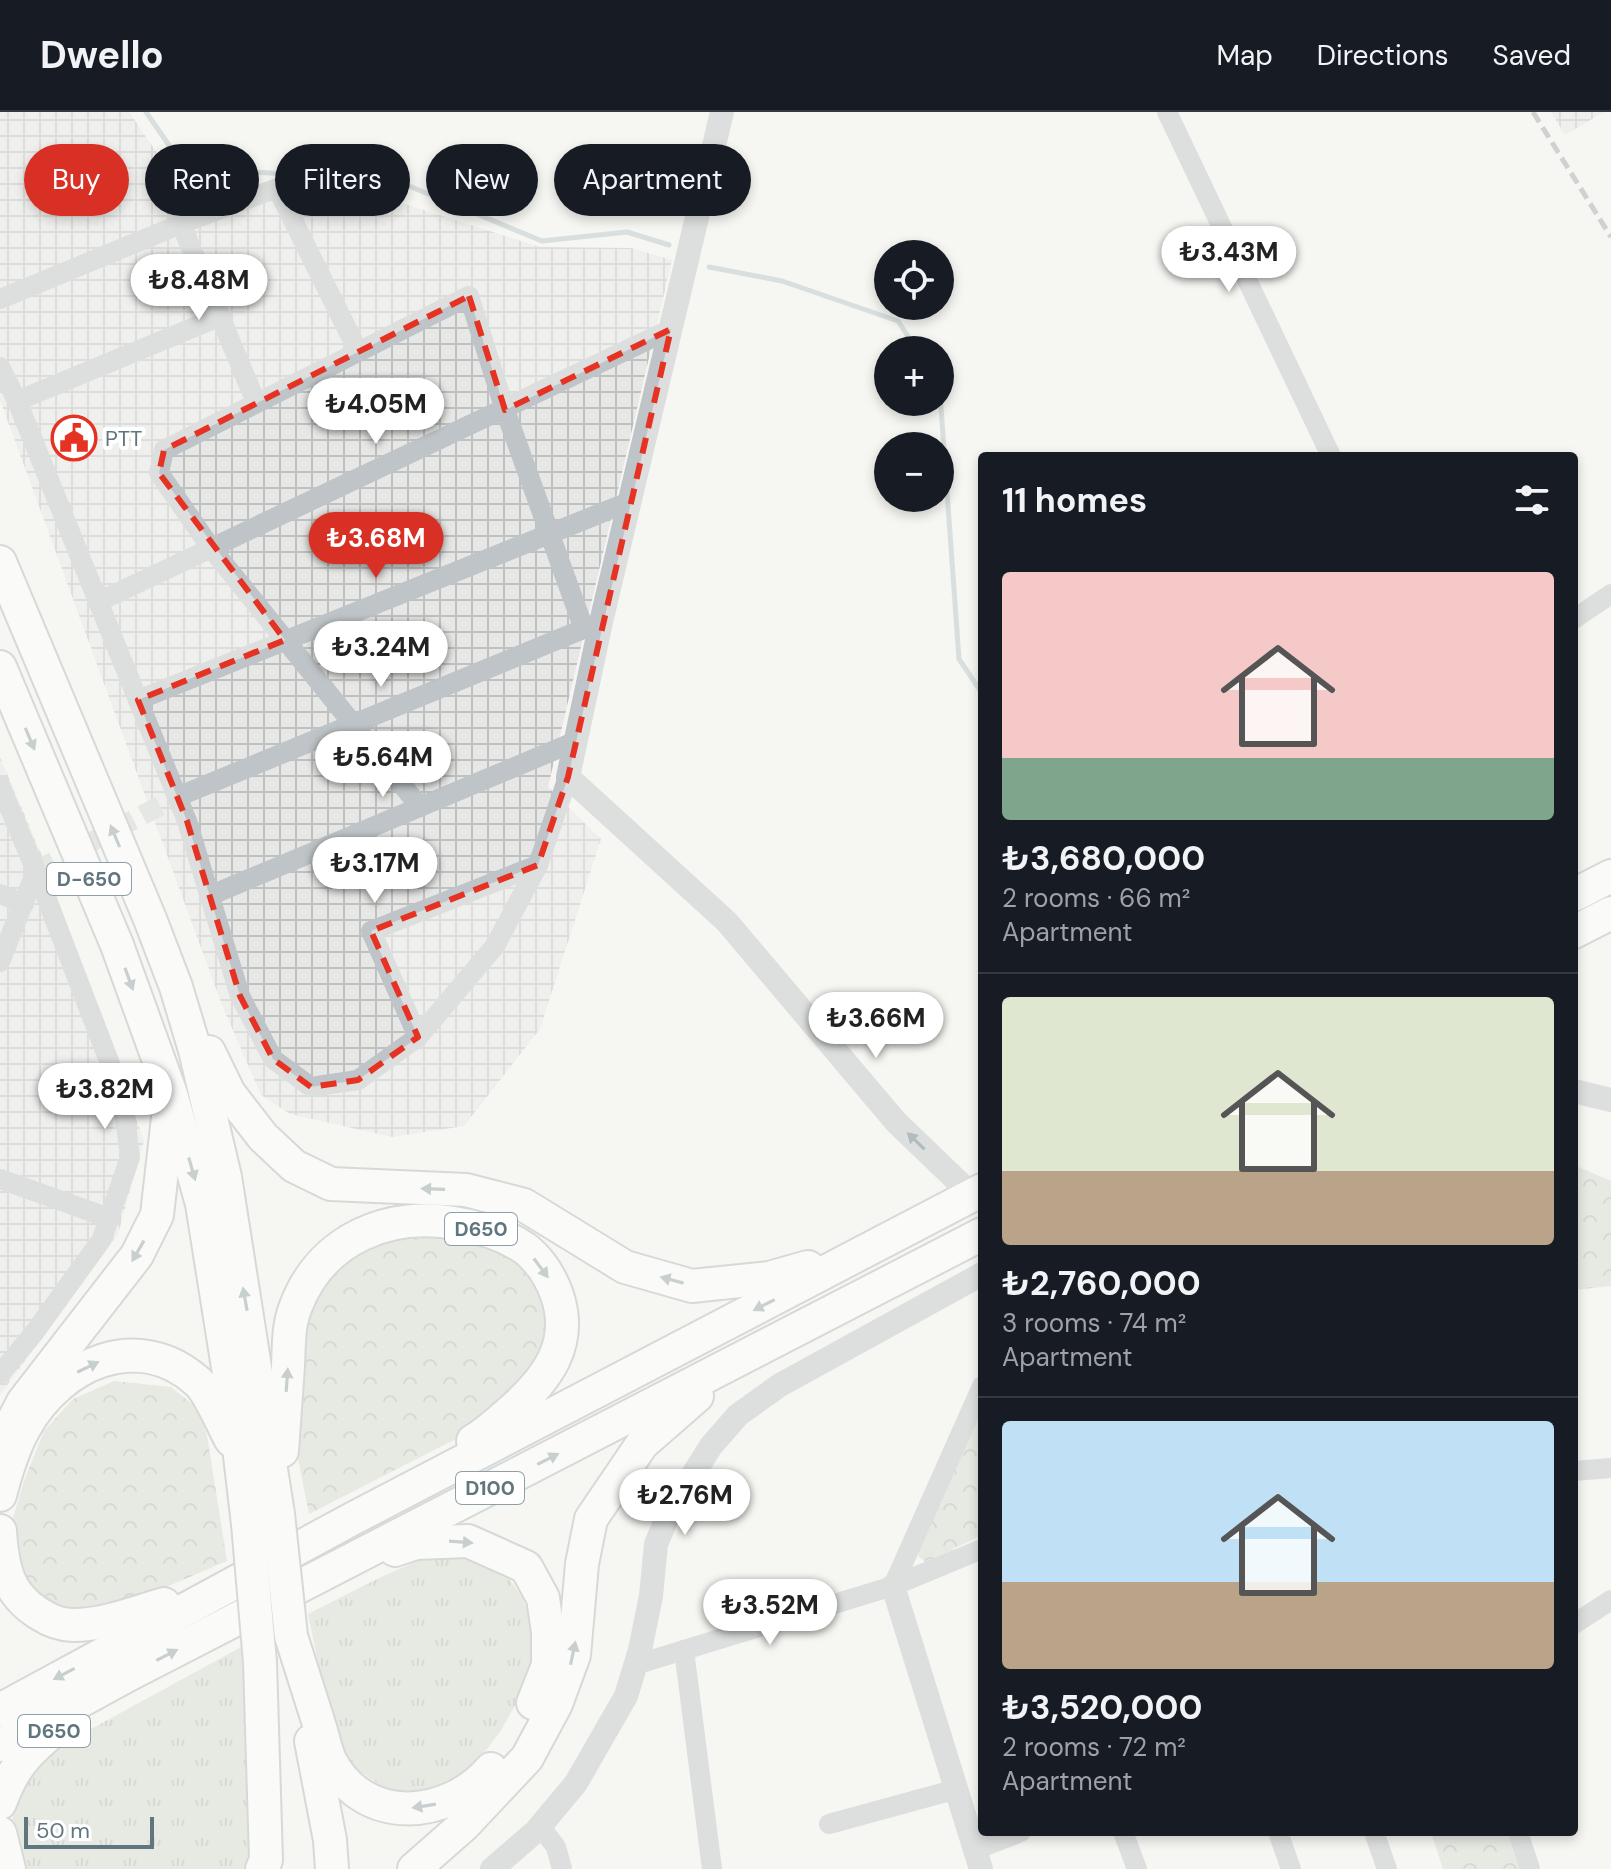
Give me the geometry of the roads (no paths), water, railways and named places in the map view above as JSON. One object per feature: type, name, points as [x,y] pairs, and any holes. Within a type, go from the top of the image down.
[{"type":"highway","name":"D-650","points":[[0,562],[176,987]]},
{"type":"highway","name":"D-650","points":[[0,667],[117,945],[171,1094]]},
{"type":"highway","points":[[1578,893],[1611,876]]},
{"type":"highway","points":[[1578,930],[1611,913]]},
{"type":"highway","name":"D650","points":[[176,987],[229,1093],[263,1137],[294,1166],[331,1184],[466,1190],[524,1205],[625,1267],[692,1286],[769,1278],[883,1244]]},
{"type":"highway","name":"D650","points":[[176,987],[195,1050],[225,1177],[278,1514],[291,1636],[330,1840],[332,1869]]},
{"type":"highway","points":[[0,1446],[23,1402],[137,1255],[157,1215],[171,1094]]},
{"type":"highway","points":[[171,1094],[202,1204],[241,1460],[282,1869]]},
{"type":"highway","name":"D100","points":[[0,1710],[352,1519],[883,1244],[977,1192]]},
{"type":"highway","name":"D650","points":[[278,1514],[291,1320],[303,1290],[322,1263],[362,1232],[413,1220],[471,1226],[510,1240],[541,1265],[553,1283],[560,1304],[562,1326],[559,1347],[551,1367],[526,1399],[509,1411],[495,1427],[352,1519]]},
{"type":"highway","points":[[414,1869],[464,1825],[527,1758],[556,1704],[574,1655],[582,1564],[591,1519],[642,1444],[694,1398],[978,1237]]},
{"type":"highway","name":"D100","points":[[0,1745],[128,1675],[978,1237]]},
{"type":"highway","points":[[0,1495],[9,1461],[25,1425],[55,1388],[88,1363],[129,1354],[170,1362],[200,1383],[241,1460]]},
{"type":"highway","points":[[0,1531],[12,1586],[39,1615],[70,1625],[117,1619],[247,1576]]},
{"type":"highway","name":"D650","points":[[291,1636],[330,1760],[353,1788],[385,1807],[424,1809],[465,1794],[510,1745],[531,1708],[548,1665],[548,1632],[543,1598],[526,1567],[468,1541],[416,1543],[306,1584]]},
{"type":"highway","points":[[260,1662],[266,1860],[262,1869]]},
{"type":"highway","name":"D650","points":[[0,1803],[10,1775],[36,1744],[128,1675]]},
{"type":"highway","points":[[0,1833],[9,1869]]},
{"type":"street","points":[[0,367],[17,401],[177,797],[240,996],[273,1059],[311,1087],[358,1080],[418,1037],[495,946],[538,865],[568,777],[592,626],[631,501],[722,112]]},
{"type":"street","points":[[1167,112],[1329,452]]},
{"type":"street","points":[[0,299],[277,188],[358,351]]},
{"type":"street","points":[[181,224],[256,402]]},
{"type":"street","points":[[420,807],[211,548],[159,473],[164,450],[469,296],[505,410],[551,533],[592,626]]},
{"type":"street","points":[[17,401],[221,316]]},
{"type":"street","points":[[98,602],[671,329]]},
{"type":"street","points":[[138,700],[631,501]]},
{"type":"street","points":[[1578,616],[1611,594]]},
{"type":"street","points":[[177,797],[592,626]]},
{"type":"street","points":[[209,896],[574,742]]},
{"type":"street","points":[[568,777],[727,922],[896,1122],[977,1192]]},
{"type":"street","points":[[0,785],[122,1095],[130,1157],[102,1239],[34,1333],[0,1374]]},
{"type":"street","points":[[418,1037],[371,931],[538,865]]},
{"type":"street","points":[[0,962],[36,871]]},
{"type":"street","points":[[0,894],[24,904]]},
{"type":"street","points":[[1578,1092],[1611,1100]]},
{"type":"street","points":[[0,1179],[109,1218]]},
{"type":"street","points":[[492,1869],[540,1826],[576,1783],[626,1696],[651,1596],[656,1544],[665,1522],[711,1446],[738,1415],[780,1385],[978,1276]]},
{"type":"street","points":[[978,1395],[893,1586],[978,1860],[1015,1836]]},
{"type":"street","points":[[1578,1471],[1611,1468]]},
{"type":"street","points":[[635,1665],[893,1586],[978,1551]]},
{"type":"street","points":[[1578,1621],[1611,1600]]},
{"type":"street","points":[[684,1650],[712,1869]]},
{"type":"street","points":[[829,1824],[957,1789]]},
{"type":"street","points":[[540,1826],[556,1847],[562,1869]]},
{"type":"street","points":[[1125,1836],[1137,1869]]},
{"type":"street","points":[[1279,1836],[1291,1869]]},
{"type":"street","points":[[1375,1836],[1387,1869]]},
{"type":"street","points":[[1519,1836],[1530,1869]]},
{"type":"waterway","points":[[146,112],[173,151],[240,171],[397,181],[542,241],[627,232],[669,245]]},
{"type":"waterway","points":[[709,267],[782,281],[898,321],[908,336]]},
{"type":"waterway","points":[[942,416],[959,659],[978,687]]},
{"type":"tunnel","points":[[36,871],[177,797]]},
{"type":"railway","points":[[1533,112],[1611,237]]},
{"type":"place","name":"PTT","points":[[74,438]]}]
